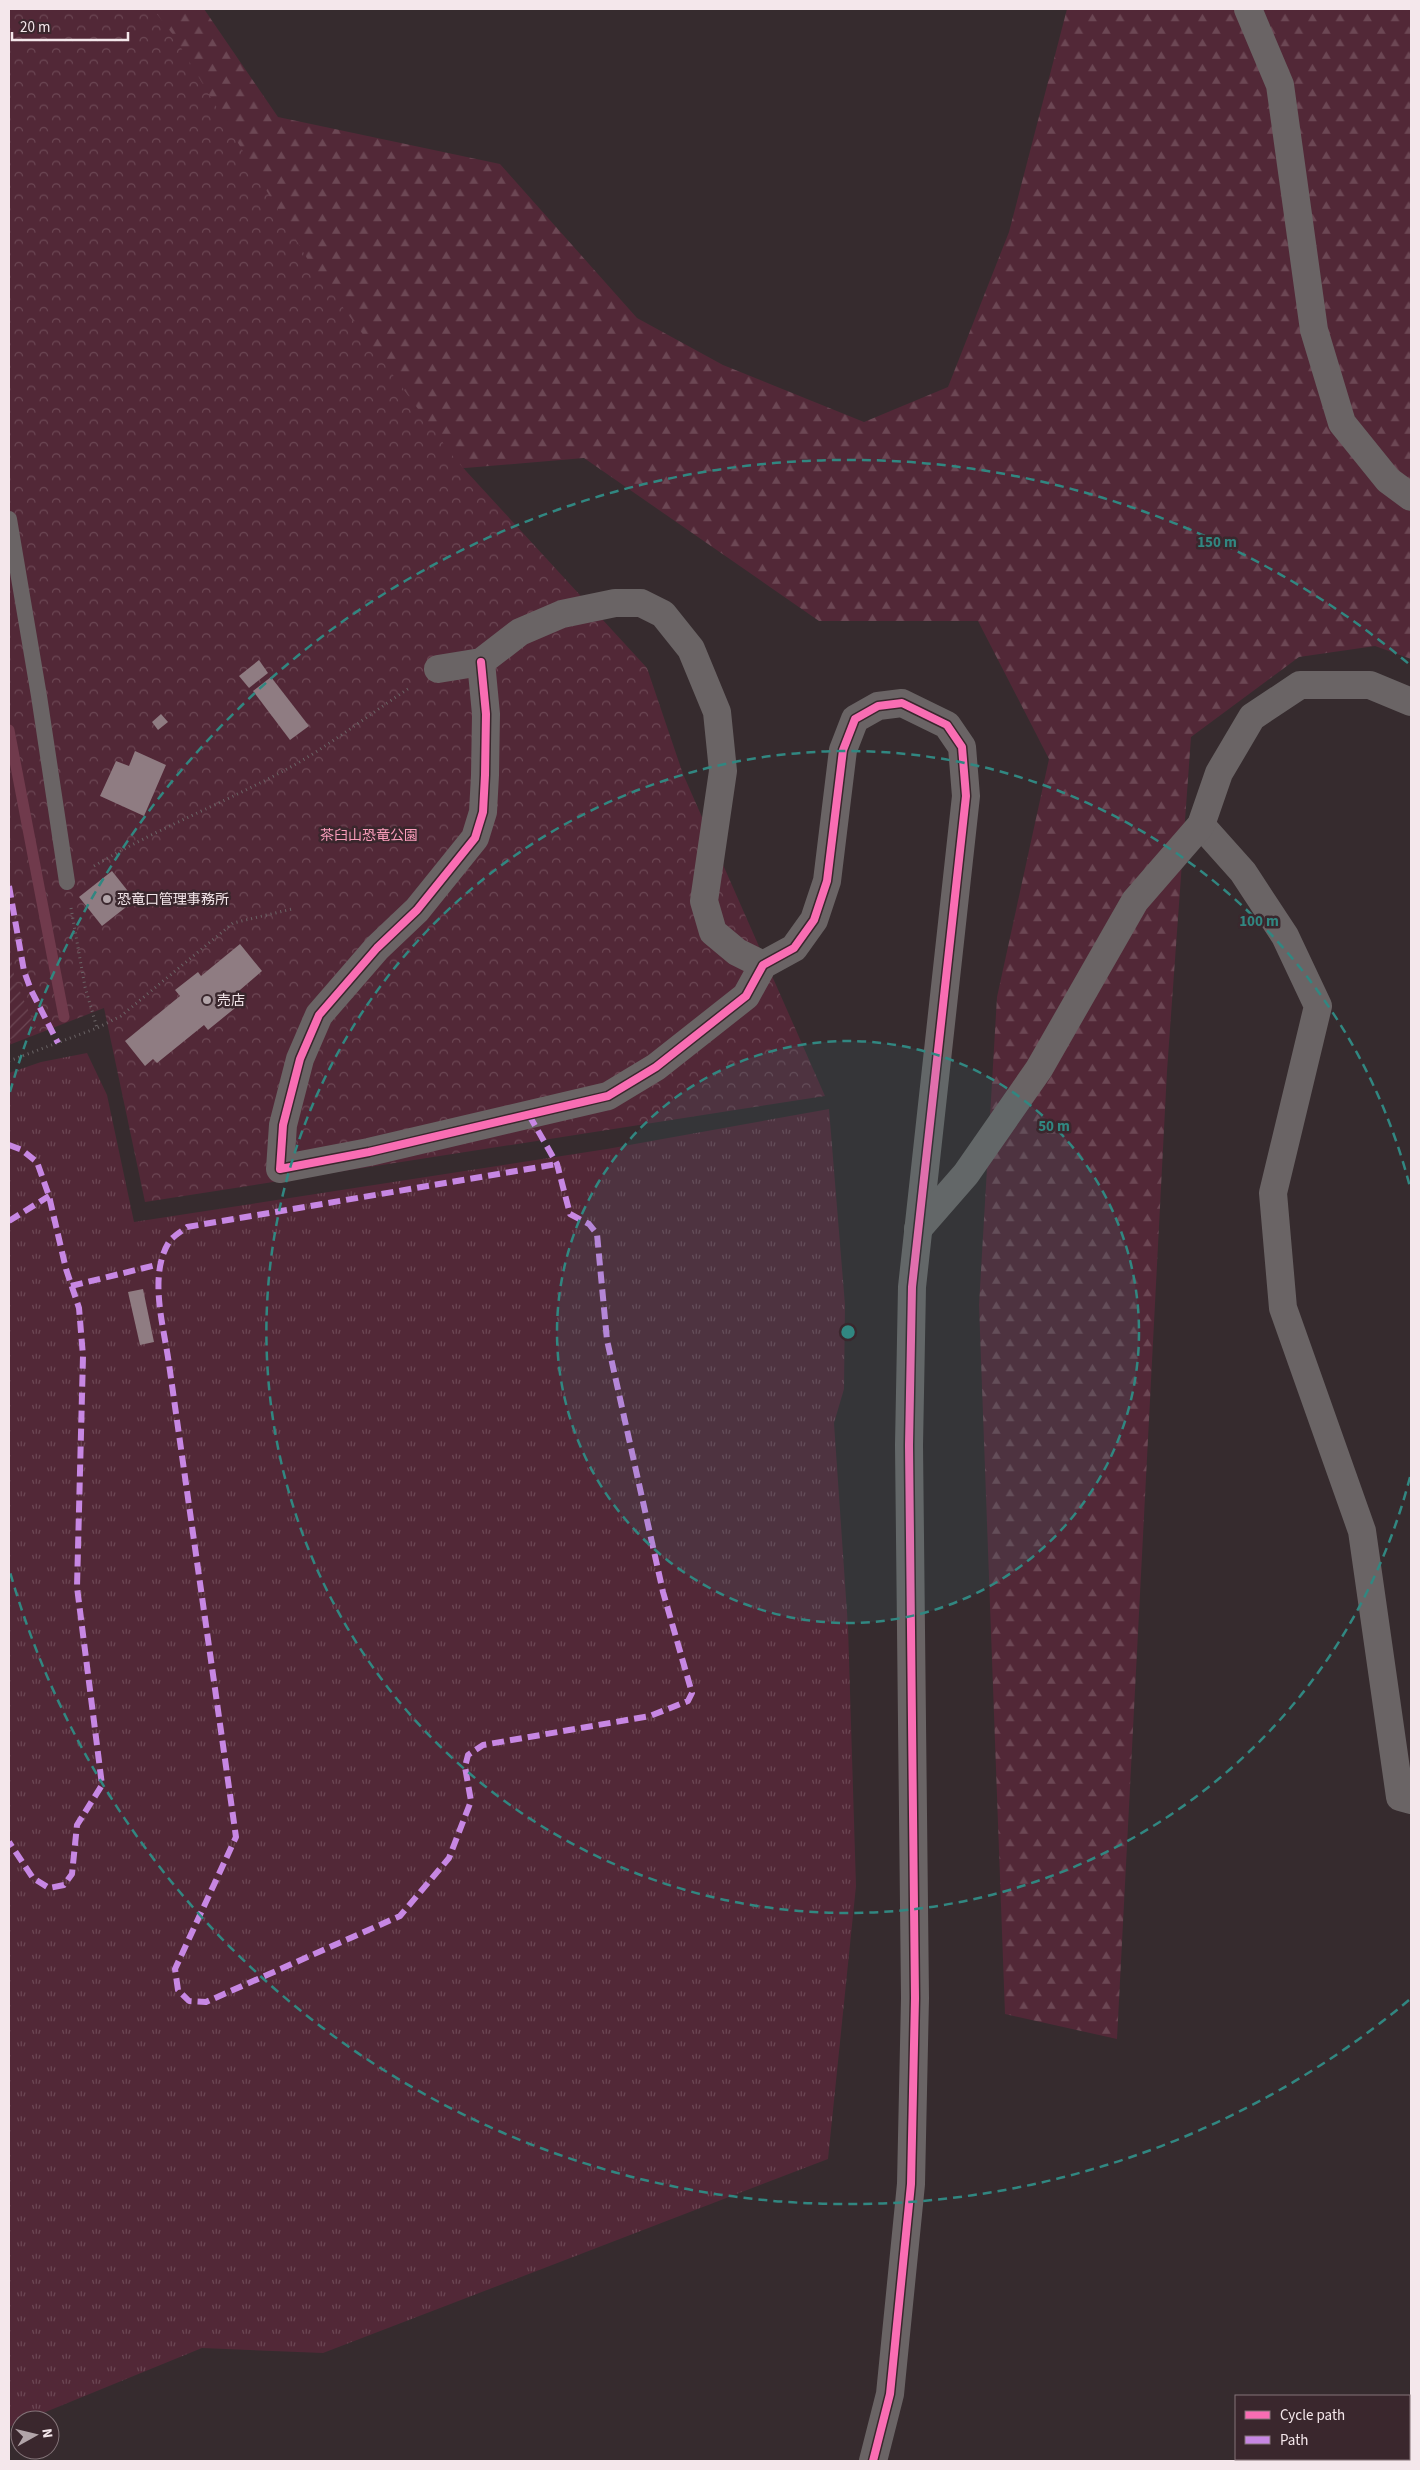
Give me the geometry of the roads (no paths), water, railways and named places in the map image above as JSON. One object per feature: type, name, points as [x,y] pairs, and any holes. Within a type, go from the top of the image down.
[{"type":"street","points":[[1248,9],[1280,85],[1314,330],[1342,423],[1388,480],[1411,497]]},
{"type":"street","points":[[438,669],[481,662],[520,632],[562,614],[615,603],[641,603],[662,614],[691,649],[717,712],[723,771],[704,901],[713,932],[737,952],[763,965]]},
{"type":"street","points":[[481,662],[486,714],[485,775],[483,812],[475,838],[417,910],[377,948],[319,1015],[300,1058],[283,1125],[280,1168],[369,1152],[608,1096],[656,1067],[746,996],[763,965],[794,948],[814,920],[827,881],[843,750],[854,720],[878,706],[902,703],[947,725],[962,747],[966,796],[912,1287],[909,1445],[915,1998],[911,2184],[890,2394],[872,2461]]},
{"type":"street","points":[[918,1229],[966,1174],[1039,1069],[1136,901],[1201,825],[1218,773],[1252,717],[1300,685],[1370,685],[1411,702]]},
{"type":"street","points":[[1201,825],[1244,872],[1285,936],[1318,1006],[1273,1193],[1283,1308],[1362,1532],[1400,1797],[1411,1800]]},
{"type":"lane","points":[[9,519],[40,696],[67,882]]},
{"type":"waterway","points":[[9,730],[64,1017]]},
{"type":"place","name":"恐竜口管理事務所","points":[[107,899]]},
{"type":"place","name":"売店","points":[[207,1000]]},
{"type":"park label","name":"茶臼山恐竜公園","points":[[369,835]]}]
